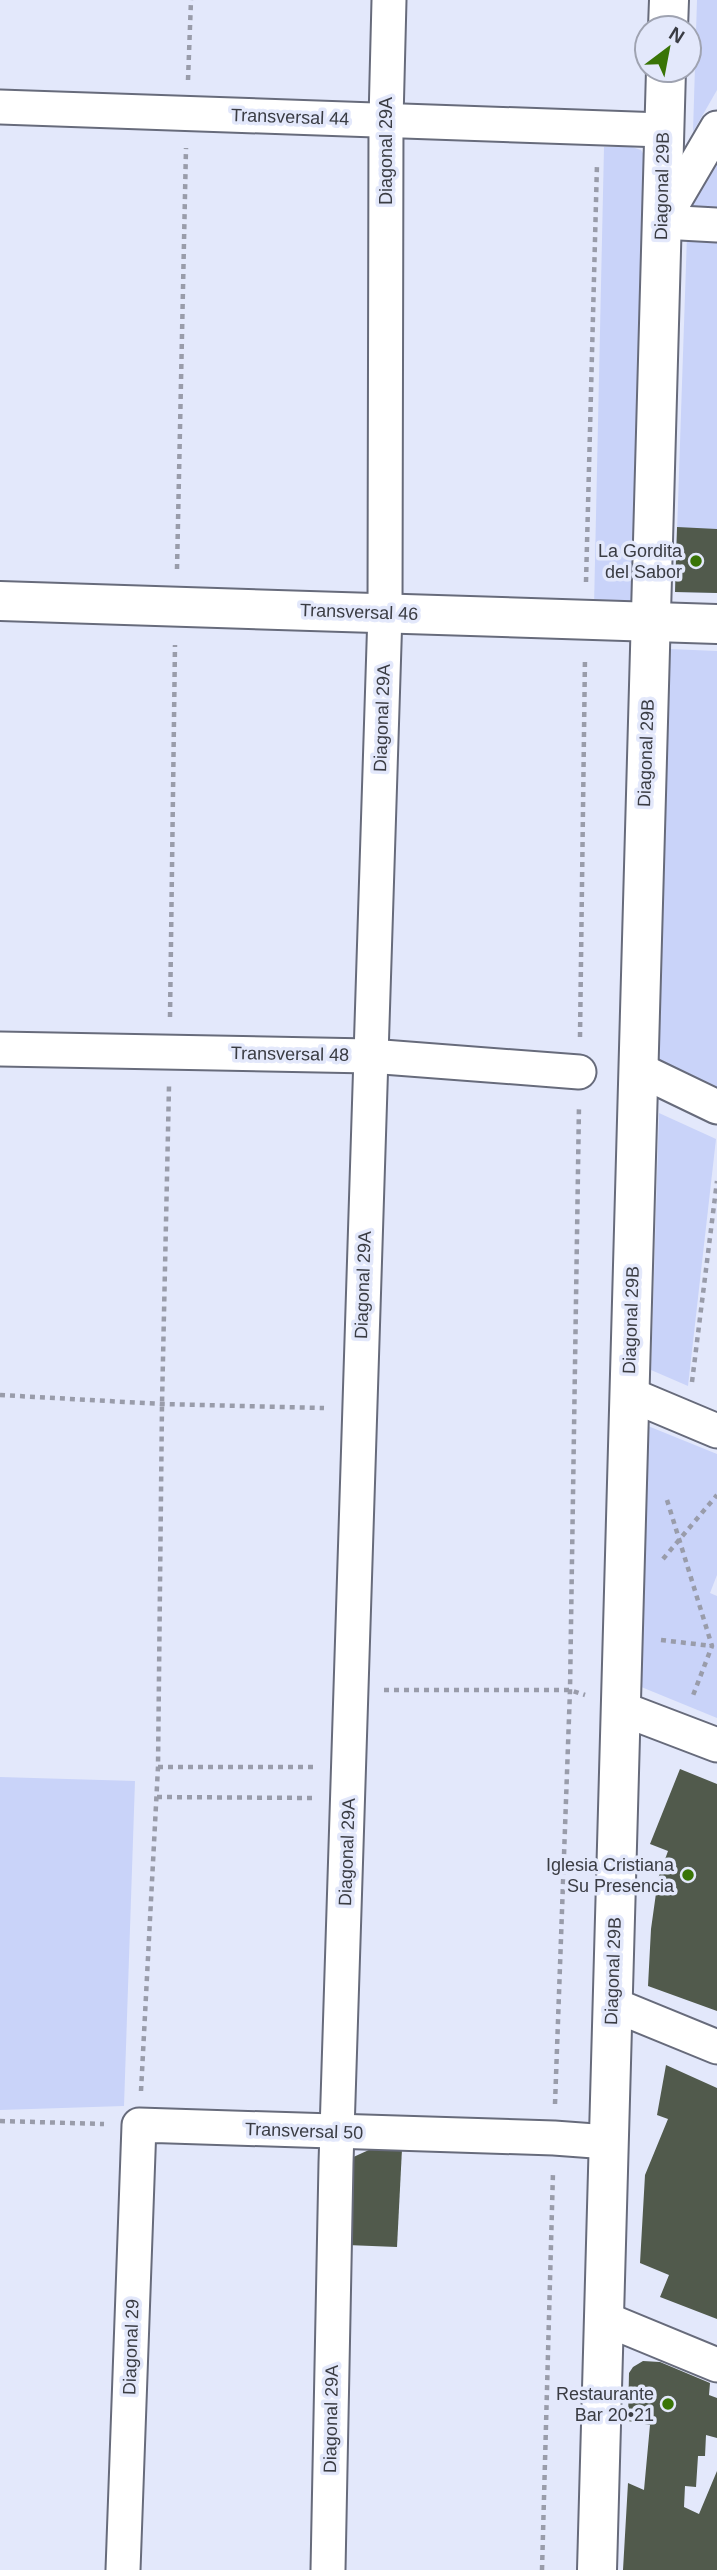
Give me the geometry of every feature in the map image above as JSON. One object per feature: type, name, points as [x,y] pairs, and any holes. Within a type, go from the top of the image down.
[{"type":"street","name":"Diagonal 29A","points":[[328,2570],[336,2163],[385,612],[386,120],[389,0]]},
{"type":"street","name":"Diagonal 29B","points":[[597,2570],[665,84]]},
{"type":"street","name":"Transversal 44","points":[[0,107],[663,130]]},
{"type":"street","points":[[717,128],[662,222],[717,225]]},
{"type":"street","name":"Transversal 46","points":[[0,601],[717,624]]},
{"type":"street","name":"Transversal 48","points":[[0,1049],[370,1056],[579,1072]]},
{"type":"street","points":[[638,1069],[717,1107]]},
{"type":"street","points":[[629,1394],[702,1426]]},
{"type":"street","points":[[620,1707],[717,1745]]},
{"type":"street","points":[[612,2004],[717,2047]]},
{"type":"street","name":"Transversal 50","points":[[139,2124],[608,2142]]},
{"type":"street","name":"Diagonal 29","points":[[123,2570],[139,2124]]},
{"type":"street","points":[[603,2318],[717,2365]]},
{"type":"path","points":[[542,2570],[570,1690],[585,619],[598,127]]},
{"type":"path","points":[[702,1426],[717,1181]]},
{"type":"path","points":[[0,1395],[162,1404],[359,1409]]},
{"type":"path","points":[[664,1488],[712,1646],[680,1731]]},
{"type":"path","points":[[712,1646],[622,1622],[679,1539],[717,1495]]},
{"type":"path","points":[[352,1690],[570,1690],[620,1707]]},
{"type":"path","points":[[158,1766],[349,1782]]},
{"type":"path","points":[[157,1797],[349,1782]]},
{"type":"path","points":[[0,2121],[139,2124]]},
{"type":"shaded area","points":[[697,0],[717,0],[717,90],[693,132],[694,84],[703,84],[703,14],[697,14]]},
{"type":"shaded area","points":[[604,147],[632,147],[641,150],[647,160],[634,596],[629,605],[594,607]]},
{"type":"shaded area","points":[[717,162],[717,207],[691,206]]},
{"type":"shaded area","points":[[687,235],[717,236],[717,593],[675,592]]},
{"type":"shaded area","points":[[669,649],[717,651],[717,1090],[656,1063]]},
{"type":"shaded area","points":[[659,1113],[716,1139],[688,1386],[651,1370]]},
{"type":"shaded area","points":[[643,1424],[717,1454],[717,1575],[710,1593],[717,1596],[717,1718],[634,1684]]},
{"type":"shaded area","points":[[0,1777],[135,1781],[124,2106],[0,2110]]},
{"type":"building","name":"La Gordita del Sabor","points":[[677,527],[717,529],[717,593],[675,592]]},
{"type":"building","points":[[680,1769],[717,1784],[717,2011],[648,1986],[651,1929],[658,1879],[668,1851],[650,1844]]},
{"type":"building","points":[[666,2065],[717,2088],[717,2319],[660,2297],[669,2275],[640,2263],[645,2175],[668,2119],[657,2115]]},
{"type":"building","points":[[371,2149],[402,2149],[397,2247],[347,2245],[349,2159]]},
{"type":"building","points":[[643,2361],[660,2362],[710,2383],[709,2395],[717,2398],[717,2438],[706,2435],[705,2456],[698,2456],[696,2487],[685,2486],[684,2507],[699,2514],[717,2471],[717,2570],[623,2570],[628,2483],[644,2490],[650,2425],[628,2421],[629,2373]]},
{"type":"place","name":"La Gordita del Sabor","points":[[696,561]]},
{"type":"place","name":"Iglesia Cristiana Su Presencia","points":[[688,1875]]},
{"type":"place","name":"Restaurante Bar 20•21","points":[[668,2404]]}]
